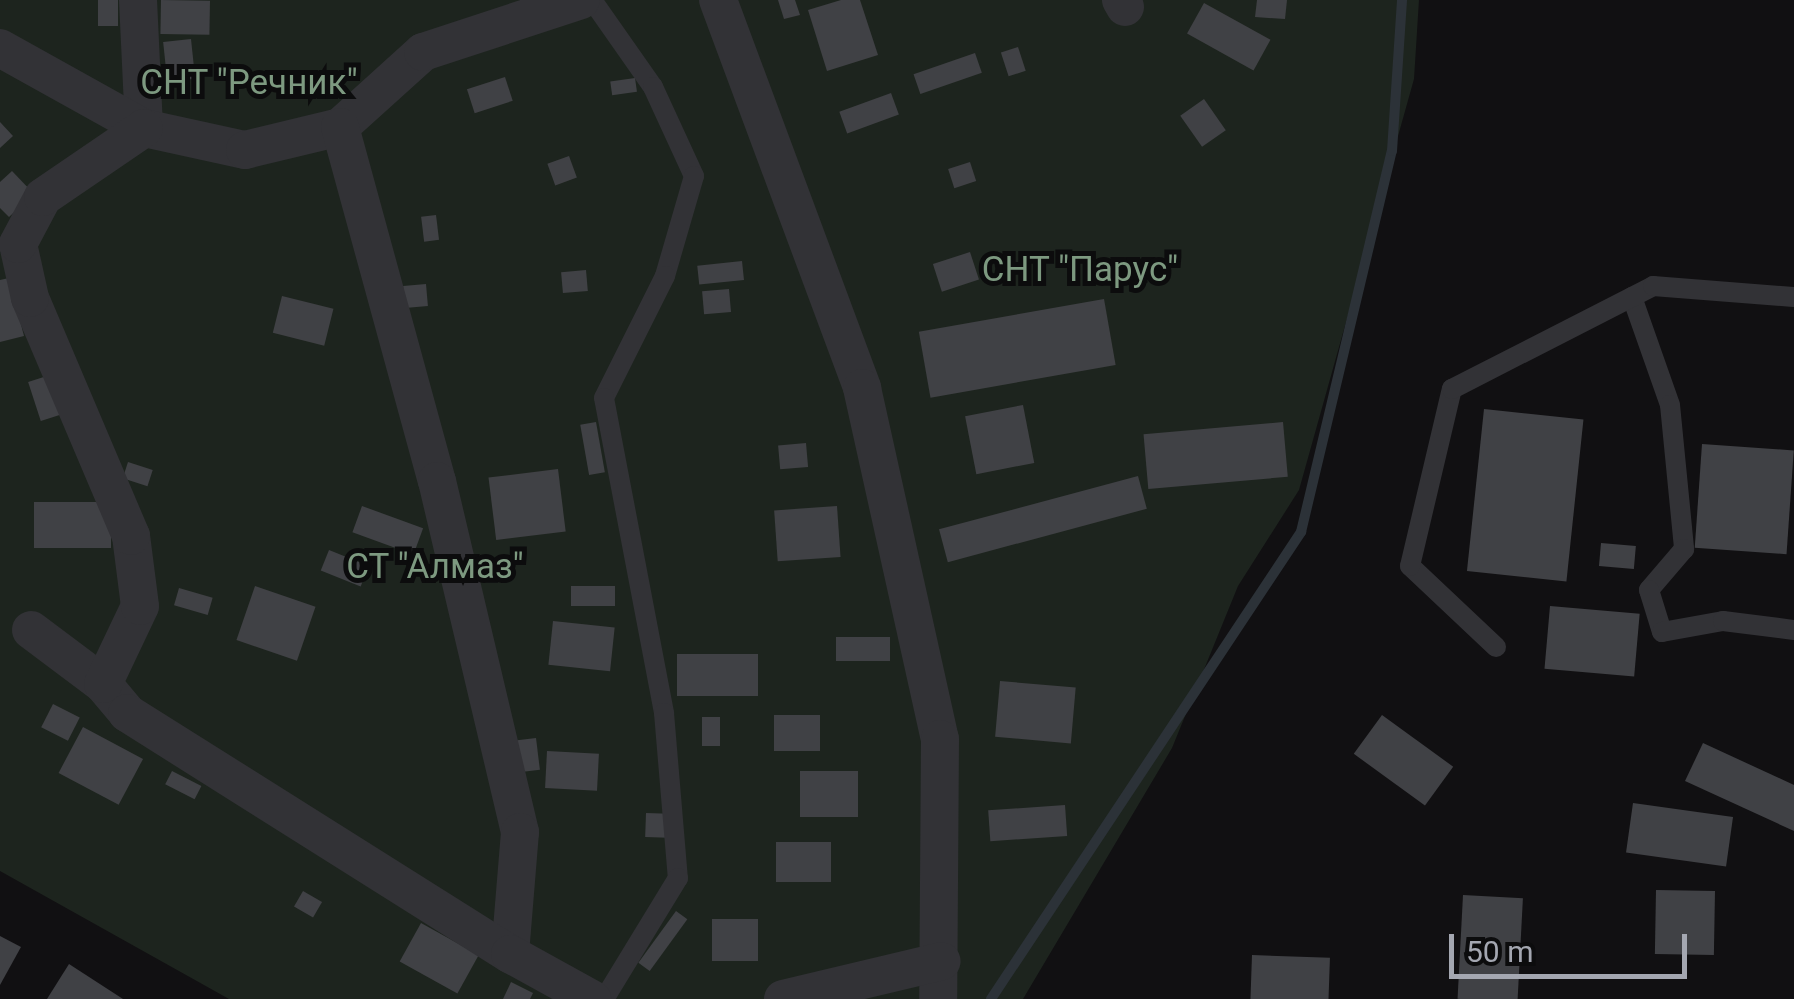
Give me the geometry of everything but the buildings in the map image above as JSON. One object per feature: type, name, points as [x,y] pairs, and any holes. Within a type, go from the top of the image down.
[{"type":"street","points":[[138,0],[144,128]]},
{"type":"street","points":[[0,48],[144,128],[245,150],[340,127],[423,52],[581,0]]},
{"type":"street","points":[[718,0],[862,388],[940,739],[942,961],[938,999]]},
{"type":"street","points":[[340,127],[438,482],[520,832],[510,954]]},
{"type":"street","points":[[104,684],[140,606],[131,536],[9,245],[42,198],[144,128]]},
{"type":"street","points":[[31,630],[104,684],[128,713],[510,954],[592,999]]},
{"type":"street","points":[[783,999],[942,961]]},
{"type":"lane","points":[[592,0],[653,87],[694,176],[665,276],[604,398],[664,713],[678,878],[604,999]]},
{"type":"lane","points":[[1496,646],[1410,566],[1452,389],[1653,286],[1794,297]]},
{"type":"lane","points":[[1632,297],[1670,405],[1684,548],[1649,590],[1662,632],[1723,621],[1794,630]]},
{"type":"green space","name":"СТ \"Алмаз\"","points":[[0,0],[1419,0],[1414,79],[1299,490],[1238,586],[1172,748],[1023,999],[229,999],[0,871]]},
{"type":"waterway","points":[[991,999],[1301,532],[1392,151],[1402,0]]},
{"type":"park label","name":"СНТ \"Речник\"","points":[[249,83]]},
{"type":"park label","name":"СНТ \"Парус\"","points":[[1080,270]]}]
